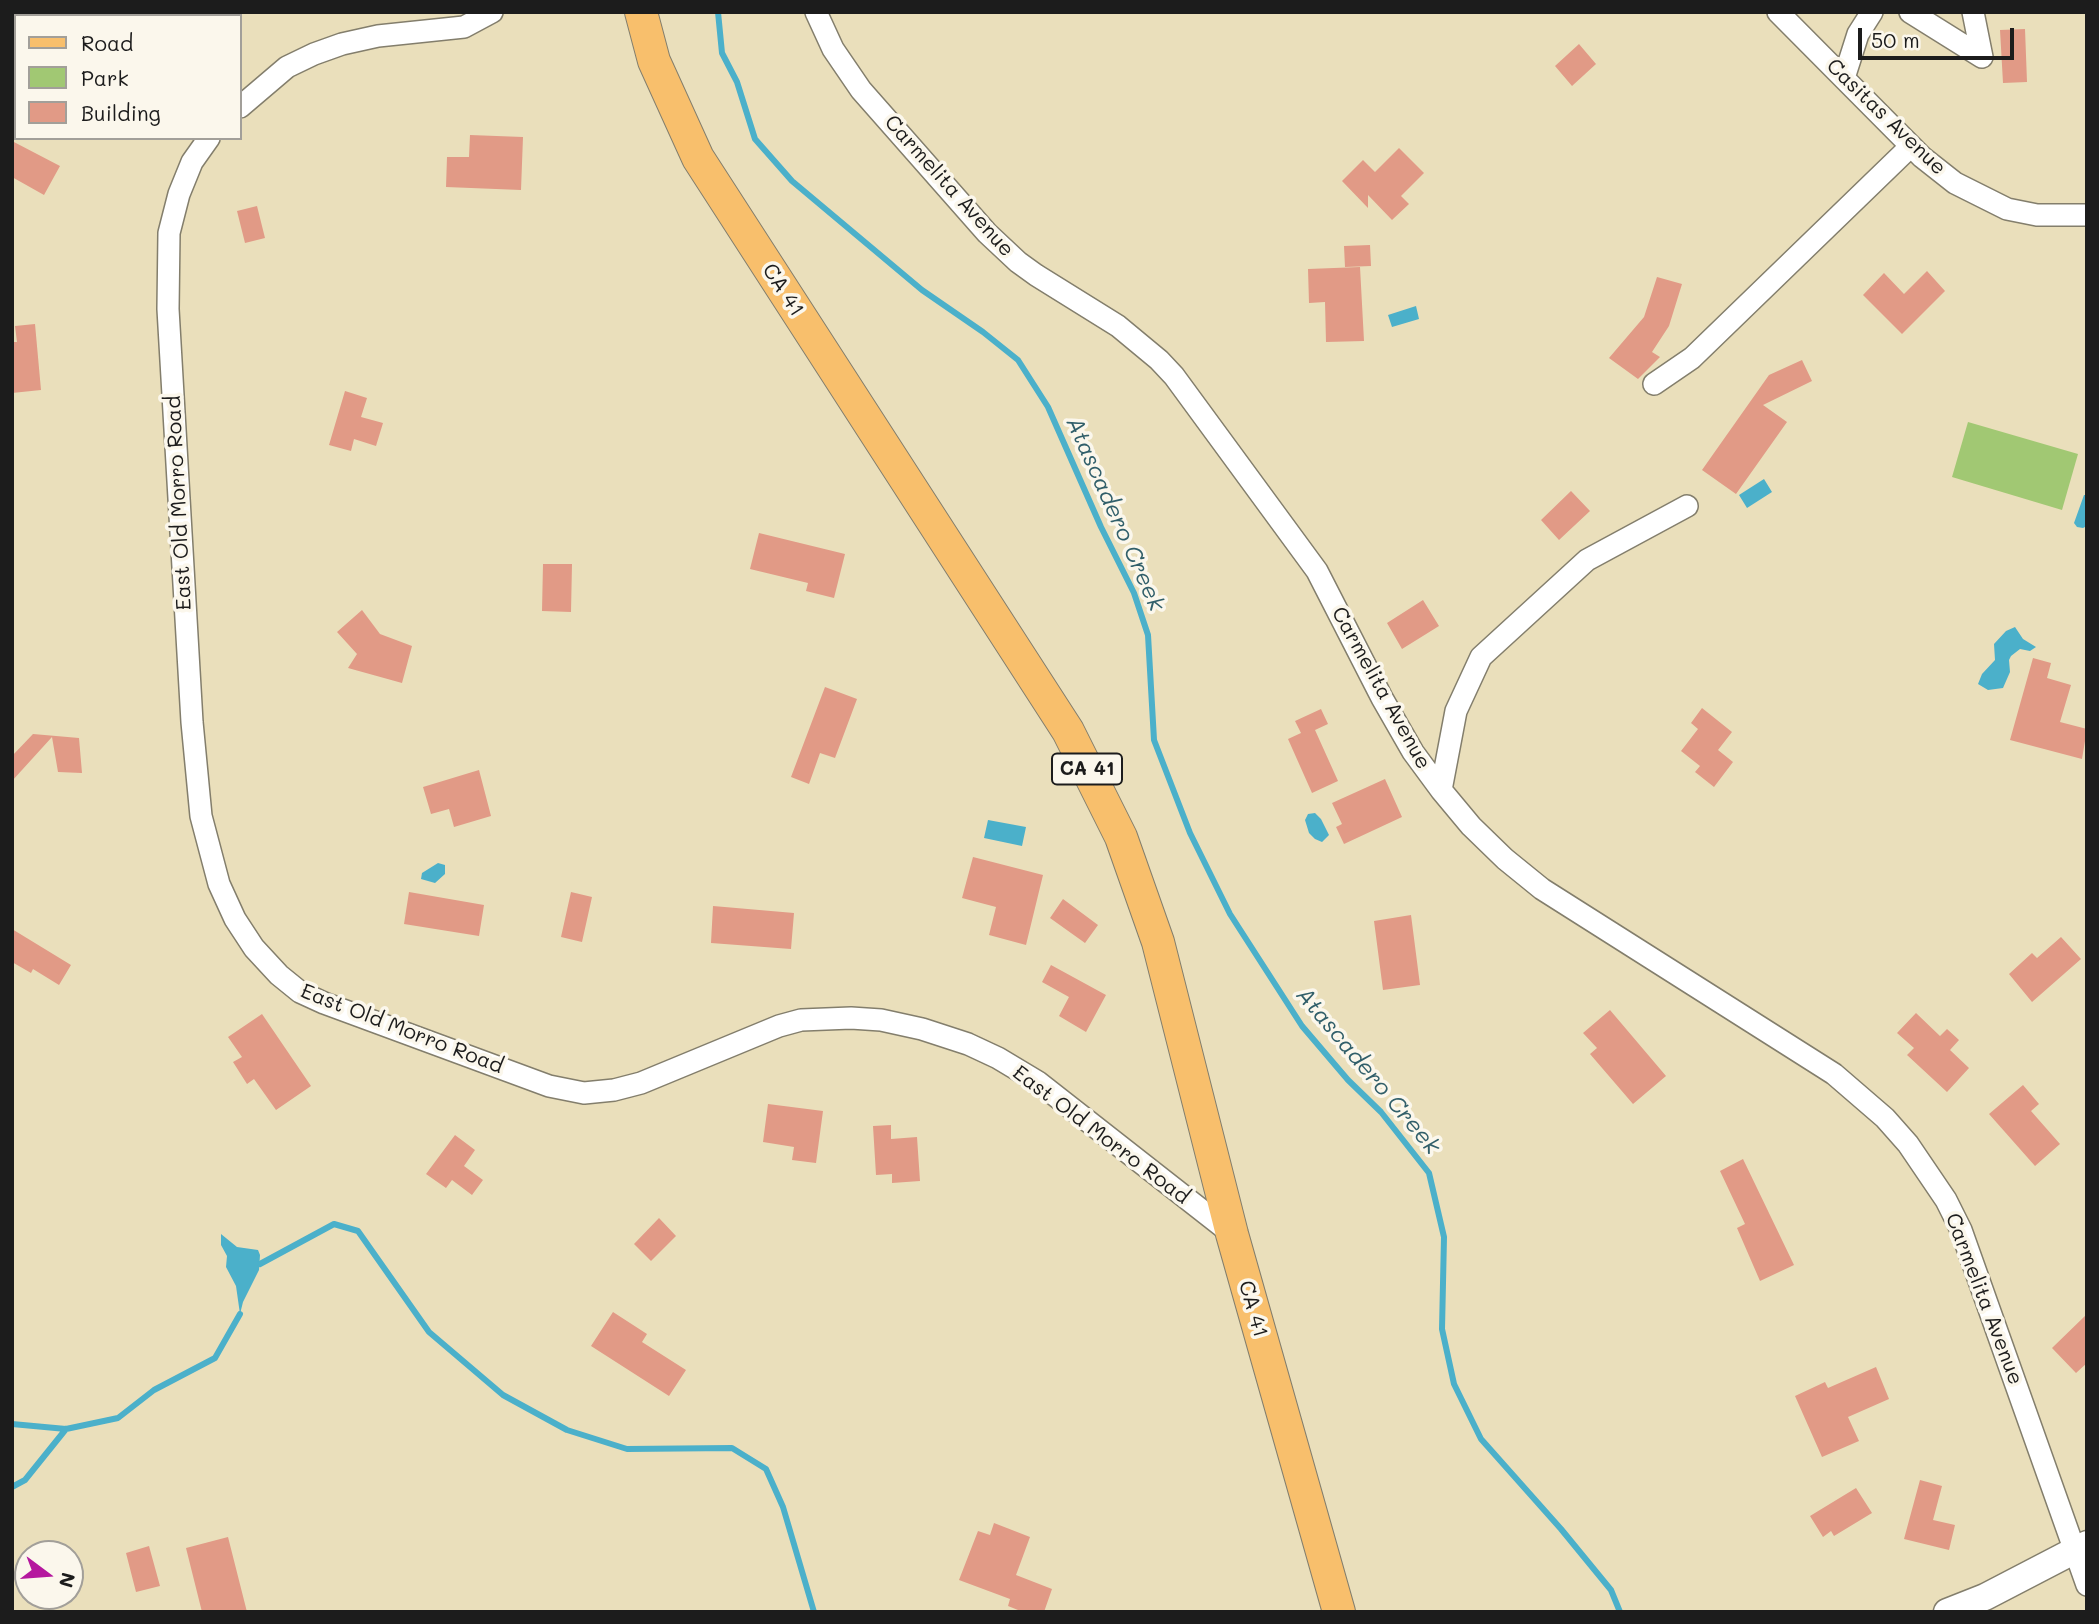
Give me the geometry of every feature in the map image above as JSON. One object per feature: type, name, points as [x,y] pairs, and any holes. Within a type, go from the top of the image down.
[{"type":"main road","name":"CA 41","points":[[641,12],[654,61],[698,158],[1068,732],[1121,837],[1158,942],[1232,1234],[1339,1612]]},
{"type":"street","points":[[242,105],[288,67],[314,54],[378,36],[464,27],[492,12]]},
{"type":"street","name":"Carmelita Avenue","points":[[816,12],[833,49],[861,90],[987,233],[1036,275],[1118,326],[1174,376],[1317,571],[1413,752],[1471,826],[1542,890],[1834,1074],[1869,1103],[1908,1144],[1934,1180],[1961,1230],[2081,1547],[2087,1585]]},
{"type":"street","name":"Casitas Avenue","points":[[1778,12],[1911,146],[1955,184],[2007,209],[2037,215],[2087,215]]},
{"type":"street","points":[[1844,78],[1858,34],[1872,12]]},
{"type":"street","points":[[1910,12],[1982,57],[1973,12]]},
{"type":"street","name":"East Old Morro Road","points":[[208,140],[192,162],[178,194],[169,233],[168,309],[192,722],[201,816],[213,865],[235,919],[254,948],[300,992],[324,1003],[549,1086],[584,1093],[614,1090],[641,1083],[779,1026],[801,1020],[851,1017],[922,1029],[988,1053],[1038,1082],[1232,1234]]},
{"type":"street","points":[[1654,384],[1692,358],[1911,146]]},
{"type":"street","points":[[1441,790],[1456,712],[1481,657],[1587,559],[1687,506]]},
{"type":"street","points":[[1947,1612],[1985,1597],[2081,1547]]},
{"type":"green space","points":[[1968,422],[2078,454],[2062,510],[1952,477]]},
{"type":"water","points":[[1416,306],[1419,319],[1392,327],[1388,315]]},
{"type":"water","points":[[1764,479],[1772,492],[1747,508],[1739,495]]},
{"type":"water","points":[[2084,495],[2087,495],[2087,526],[2083,528],[2074,523]]},
{"type":"water","points":[[2015,627],[2023,639],[2036,647],[2030,651],[2020,649],[2011,656],[2010,672],[2003,688],[1988,690],[1978,684],[1982,674],[1995,660],[1994,644],[2006,631]]},
{"type":"water","points":[[1315,813],[1329,835],[1322,842],[1309,833],[1305,820],[1308,814]]},
{"type":"water","points":[[988,820],[1026,827],[1022,846],[984,838]]},
{"type":"water","points":[[438,863],[445,865],[445,874],[435,883],[421,879],[422,873]]},
{"type":"water","points":[[221,1234],[237,1247],[258,1250],[260,1255],[259,1270],[240,1314],[236,1286],[226,1267],[227,1256],[221,1245]]},
{"type":"building","points":[[2025,29],[2027,82],[2003,83],[2000,30]]},
{"type":"building","points":[[1579,44],[1596,64],[1572,86],[1555,66]]},
{"type":"building","points":[[470,135],[523,137],[521,190],[446,187],[447,157],[469,157]]},
{"type":"building","points":[[12,141],[60,166],[44,195],[12,177]]},
{"type":"building","points":[[1399,148],[1424,173],[1401,196],[1409,204],[1392,220],[1368,195],[1368,208],[1342,181],[1363,160],[1375,172]]},
{"type":"building","points":[[257,206],[265,238],[245,243],[237,211]]},
{"type":"building","points":[[1370,245],[1371,266],[1345,267],[1344,246]]},
{"type":"building","points":[[1360,267],[1364,341],[1326,342],[1325,302],[1309,303],[1308,269]]},
{"type":"building","points":[[1927,271],[1945,291],[1902,334],[1863,295],[1884,273],[1904,294]]},
{"type":"building","points":[[1657,277],[1682,284],[1669,326],[1652,352],[1660,357],[1638,379],[1609,358],[1644,317]]},
{"type":"building","points":[[35,324],[41,390],[12,393],[12,342],[17,342],[15,326]]},
{"type":"building","points":[[1802,360],[1812,381],[1763,405],[1787,422],[1736,494],[1702,470],[1769,375]]},
{"type":"building","points":[[345,391],[367,398],[361,417],[383,423],[376,446],[354,439],[351,451],[329,445]]},
{"type":"building","points":[[1571,491],[1590,511],[1559,540],[1541,520]]},
{"type":"building","points":[[759,533],[845,554],[834,598],[806,591],[808,583],[750,569]]},
{"type":"building","points":[[543,564],[572,564],[571,612],[542,611]]},
{"type":"building","points":[[1423,600],[1439,626],[1402,649],[1387,623]]},
{"type":"building","points":[[362,610],[380,634],[412,646],[402,683],[348,668],[357,654],[337,632]]},
{"type":"building","points":[[2033,658],[2051,663],[2047,678],[2071,685],[2060,722],[2087,729],[2082,759],[2010,740]]},
{"type":"building","points":[[825,687],[857,699],[835,758],[820,753],[809,784],[791,777]]},
{"type":"building","points":[[1702,708],[1732,732],[1718,750],[1733,762],[1714,787],[1695,772],[1700,766],[1681,751],[1698,729],[1691,723]]},
{"type":"building","points":[[1321,709],[1328,724],[1315,730],[1338,781],[1312,793],[1288,739],[1301,733],[1295,721]]},
{"type":"building","points":[[33,734],[79,738],[82,773],[58,772],[52,737],[12,781],[12,756]]},
{"type":"building","points":[[479,770],[491,816],[454,827],[449,809],[431,814],[423,787]]},
{"type":"building","points":[[1385,779],[1402,817],[1344,844],[1336,827],[1342,824],[1332,803]]},
{"type":"building","points":[[973,857],[1043,875],[1026,945],[989,935],[996,907],[962,898]]},
{"type":"building","points":[[409,892],[484,905],[479,936],[404,924]]},
{"type":"building","points":[[571,892],[592,897],[582,942],[561,937]]},
{"type":"building","points":[[1063,899],[1098,925],[1085,943],[1050,918]]},
{"type":"building","points":[[713,906],[794,913],[791,949],[711,943]]},
{"type":"building","points":[[1411,915],[1420,985],[1383,990],[1374,921]]},
{"type":"building","points":[[12,929],[71,965],[59,985],[33,969],[31,973],[12,962]]},
{"type":"building","points":[[2061,937],[2081,959],[2032,1002],[2009,974],[2032,953],[2037,958]]},
{"type":"building","points":[[1051,965],[1106,995],[1086,1032],[1059,1016],[1069,997],[1042,982]]},
{"type":"building","points":[[1610,1010],[1666,1076],[1633,1104],[1590,1054],[1597,1048],[1583,1033]]},
{"type":"building","points":[[1916,1013],[1940,1036],[1947,1029],[1959,1040],[1950,1050],[1969,1068],[1947,1092],[1907,1055],[1914,1048],[1897,1033]]},
{"type":"building","points":[[262,1014],[311,1086],[276,1110],[254,1079],[247,1084],[233,1062],[242,1057],[228,1037]]},
{"type":"building","points":[[2023,1085],[2039,1104],[2031,1111],[2060,1144],[2035,1166],[1989,1114]]},
{"type":"building","points":[[768,1104],[823,1111],[816,1163],[792,1160],[794,1147],[763,1142]]},
{"type":"building","points":[[891,1125],[891,1139],[917,1137],[920,1181],[892,1183],[892,1174],[876,1175],[873,1126]]},
{"type":"building","points":[[455,1135],[475,1150],[464,1166],[483,1180],[472,1195],[452,1180],[446,1188],[426,1174]]},
{"type":"building","points":[[1743,1159],[1794,1265],[1760,1281],[1737,1228],[1745,1224],[1720,1171]]},
{"type":"building","points":[[659,1218],[676,1236],[651,1261],[634,1244]]},
{"type":"building","points":[[613,1312],[647,1334],[642,1342],[686,1370],[669,1396],[591,1346]]},
{"type":"building","points":[[2087,1314],[2087,1363],[2076,1373],[2052,1348]]},
{"type":"building","points":[[1876,1367],[1889,1399],[1848,1417],[1859,1441],[1822,1457],[1795,1396],[1825,1382],[1828,1388]]},
{"type":"building","points":[[1920,1480],[1942,1486],[1933,1520],[1955,1525],[1949,1550],[1904,1539]]},
{"type":"building","points":[[1856,1488],[1872,1513],[1834,1536],[1831,1531],[1823,1537],[1810,1516]]},
{"type":"building","points":[[994,1523],[1030,1537],[1016,1575],[1052,1589],[1044,1612],[1023,1612],[1008,1606],[1010,1599],[959,1580],[978,1531],[990,1535]]},
{"type":"building","points":[[228,1537],[247,1612],[202,1612],[186,1548]]},
{"type":"building","points":[[149,1546],[160,1586],[136,1592],[126,1553]]},
{"type":"waterway","name":"Atascadero Creek","points":[[718,12],[722,53],[737,82],[755,139],[792,181],[922,290],[1018,360],[1048,407],[1101,527],[1134,593],[1148,635],[1154,740],[1190,833],[1230,914],[1302,1026],[1348,1080],[1381,1112],[1429,1173],[1444,1237],[1442,1329],[1454,1384],[1481,1439],[1611,1590],[1620,1612]]},
{"type":"waterway","points":[[260,1264],[334,1224],[358,1231],[429,1332],[503,1395],[567,1430],[627,1449],[732,1448],[766,1469],[783,1507],[814,1612]]},
{"type":"waterway","points":[[12,1424],[66,1429],[118,1418],[154,1390],[215,1358],[240,1314]]},
{"type":"waterway","points":[[12,1487],[25,1480],[66,1429]]}]
